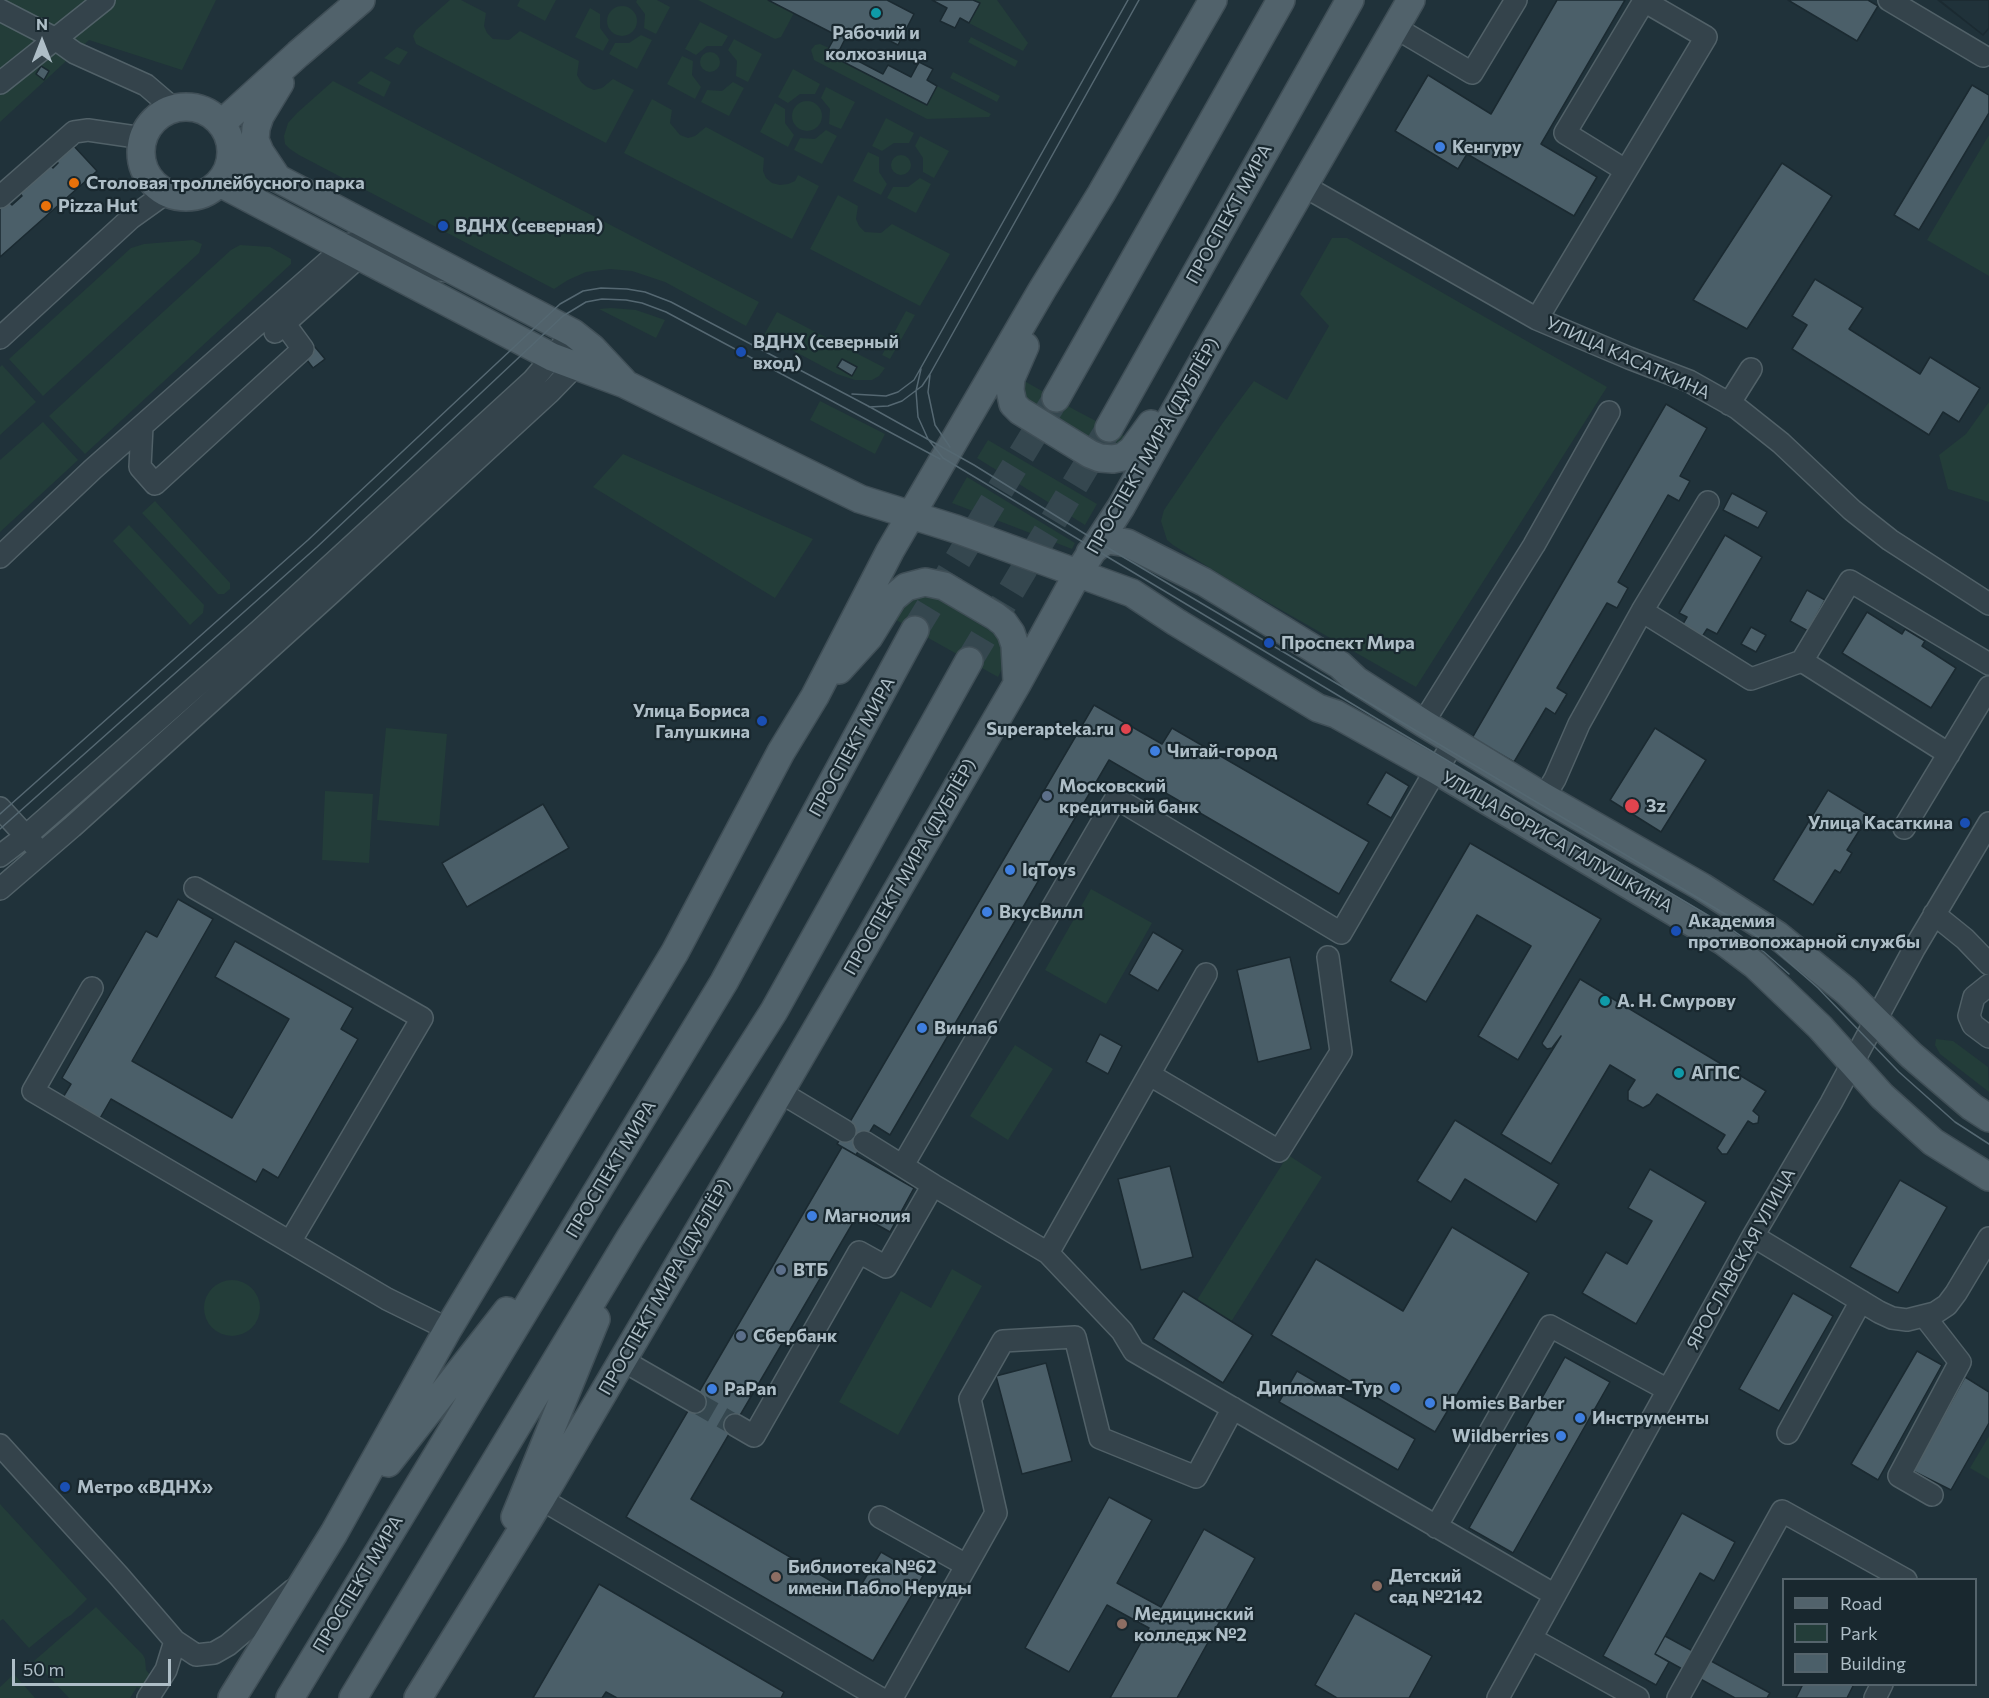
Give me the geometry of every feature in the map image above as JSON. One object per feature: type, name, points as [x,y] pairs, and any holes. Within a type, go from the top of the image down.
[{"type":"main road","points":[[221,124],[361,0]]},
{"type":"main road","points":[[232,1698],[334,1533],[448,1329],[675,952],[781,753],[815,696],[890,551],[1213,0]]},
{"type":"main road","points":[[1056,398],[1281,0]]},
{"type":"main road","name":"ПРОСПЕКТ МИРА","points":[[1109,428],[1350,0]]},
{"type":"main road","name":"ПРОСПЕКТ МИРА (ДУБЛЁР)","points":[[1094,550],[1411,0]]},
{"type":"main road","points":[[276,177],[255,140],[256,128],[260,116],[298,54]]},
{"type":"main road","points":[[188,107],[212,116],[221,124],[227,134],[231,154],[227,172],[220,183],[202,194],[190,197],[178,197],[155,186],[147,176],[142,164],[141,151],[143,138],[155,120],[174,109],[188,107]]},
{"type":"main road","points":[[231,154],[461,275],[573,351]]},
{"type":"main road","points":[[220,183],[352,252],[573,351]]},
{"type":"main road","points":[[1042,290],[1031,327],[1011,378],[1010,390],[1013,404],[1020,411],[1090,454],[1100,458],[1123,457],[1132,450],[1160,412],[1194,375]]},
{"type":"main road","name":"УЛИЦА БОРИСА ГАЛУШКИНА","points":[[573,351],[625,384],[860,499],[1132,593],[1318,708],[1336,714],[1436,771],[1723,940],[1755,965],[1820,1027],[1882,1096],[1933,1142],[1989,1177]]},
{"type":"main road","points":[[1120,507],[1119,521],[1123,533],[1153,557]]},
{"type":"main road","name":"УЛИЦА БОРИСА ГАЛУШКИНА","points":[[1067,569],[1108,540],[1121,541],[1134,545],[1204,582],[1340,665],[1356,680],[1423,723],[1544,797],[1702,887],[1777,935],[1846,991],[1911,1055],[1972,1107],[1989,1118]]},
{"type":"main road","name":"ПРОСПЕКТ МИРА (ДУБЛЁР)","points":[[418,1698],[541,1499],[1017,684],[1067,569]]},
{"type":"main road","points":[[815,696],[863,645],[893,598],[906,587],[925,582],[944,586],[1004,623],[1015,645],[1017,684]]},
{"type":"main road","name":"ПРОСПЕКТ МИРА","points":[[294,1691],[724,982],[915,630]]},
{"type":"main road","points":[[352,1698],[630,1238],[774,1011],[969,661]]},
{"type":"main road","points":[[334,1533],[584,1214]]},
{"type":"main road","points":[[484,1592],[630,1238]]},
{"type":"street","points":[[0,83],[104,0]]},
{"type":"street","points":[[1396,28],[1472,73],[1516,0]]},
{"type":"street","points":[[1889,0],[1983,56]]},
{"type":"street","points":[[1537,318],[1706,37],[1644,1],[1565,133],[1625,170]]},
{"type":"street","points":[[0,10],[54,38],[75,53],[146,85],[174,109]]},
{"type":"street","points":[[0,197],[75,132],[88,130],[143,138]]},
{"type":"street","name":"УЛИЦА КАСАТКИНА","points":[[1304,186],[1537,318],[1689,381],[1729,404],[1781,443],[1852,510],[1890,540],[1989,604]]},
{"type":"street","points":[[0,338],[132,218],[166,193]]},
{"type":"street","points":[[142,426],[140,467],[155,484],[298,353],[274,333],[352,252],[354,243],[367,243],[413,267],[445,270],[461,275]]},
{"type":"street","points":[[0,557],[142,426],[352,252]]},
{"type":"street","points":[[0,856],[26,836],[259,631],[533,380],[573,351]]},
{"type":"street","points":[[0,889],[332,593],[573,351]]},
{"type":"street","points":[[1729,404],[1751,369]]},
{"type":"street","points":[[1423,723],[1534,545],[1609,412]]},
{"type":"street","points":[[1544,797],[1579,724],[1642,611],[1708,502]]},
{"type":"street","points":[[1642,611],[1751,679],[1802,662],[1850,581],[1989,664]]},
{"type":"street","points":[[1802,662],[1949,754]]},
{"type":"street","points":[[1904,828],[1989,687]]},
{"type":"street","points":[[1150,1075],[1279,1151],[1341,1052],[1335,945],[1454,742]]},
{"type":"street","points":[[903,1165],[1116,798],[1335,945]]},
{"type":"street","points":[[0,808],[40,852]]},
{"type":"street","name":"ЯРОСЛАВСКАЯ УЛИЦА","points":[[1498,1698],[1752,1236],[1831,1103],[1934,914],[1989,824]]},
{"type":"street","points":[[195,888],[422,1018],[290,1242]]},
{"type":"street","points":[[1934,914],[1965,939],[1989,964]]},
{"type":"street","points":[[1048,1253],[1206,974]]},
{"type":"street","points":[[1989,985],[1974,997],[1969,1016],[1973,1025],[1989,1037]]},
{"type":"street","points":[[92,988],[33,1091],[395,1303],[448,1329]]},
{"type":"street","points":[[780,1092],[845,1131]]},
{"type":"street","points":[[864,1142],[1048,1253],[1122,1331],[1134,1351],[1556,1595]]},
{"type":"street","points":[[735,1425],[754,1436],[859,1252],[886,1267],[933,1185]]},
{"type":"street","points":[[1752,1236],[1861,1302],[1892,1318],[1907,1320],[1935,1314],[1947,1305],[1989,1238]]},
{"type":"street","points":[[1788,1433],[1861,1302]]},
{"type":"street","points":[[1925,1317],[1960,1362],[1899,1476],[1932,1495]]},
{"type":"street","points":[[1436,1527],[1550,1326],[1668,1390]]},
{"type":"street","points":[[892,1698],[996,1513],[970,1398],[1003,1341],[1075,1337],[1100,1438],[1196,1477],[1233,1408]]},
{"type":"street","points":[[622,1360],[695,1402]]},
{"type":"street","points":[[0,1445],[175,1641],[196,1655],[213,1653],[228,1645],[305,1580]]},
{"type":"street","points":[[541,1499],[880,1698]]},
{"type":"street","points":[[1678,1698],[1782,1511],[1902,1578]]},
{"type":"street","points":[[880,1517],[966,1565]]},
{"type":"street","points":[[1532,1639],[1638,1698]]},
{"type":"street","points":[[148,1698],[166,1670],[175,1641]]},
{"type":"green space","points":[[0,0],[216,0],[182,70],[89,40],[0,122]]},
{"type":"green space","points":[[450,0],[461,0],[486,13],[484,26],[493,39],[509,40],[520,31],[579,61],[577,75],[587,87],[594,90],[602,88],[613,79],[634,90],[606,143],[416,44],[413,36],[416,30]]},
{"type":"green space","points":[[520,0],[556,0],[545,21],[517,6]]},
{"type":"green space","points":[[637,0],[657,0],[670,7],[656,34],[644,28],[645,14],[636,2]]},
{"type":"green space","points":[[698,0],[768,0],[794,13],[781,37],[775,39]]},
{"type":"green space","points":[[973,0],[997,0],[1028,43],[1023,51],[969,23],[980,4]]},
{"type":"green space","points":[[622,6],[633,10],[637,21],[633,32],[622,36],[611,32],[607,21],[611,10]]},
{"type":"green space","points":[[590,8],[600,14],[600,28],[609,40],[603,51],[575,37]]},
{"type":"green space","points":[[700,22],[728,36],[722,46],[707,46],[696,55],[685,49]]},
{"type":"green space","points":[[641,35],[652,40],[637,69],[609,54],[615,43],[629,43]]},
{"type":"green space","points":[[971,37],[1018,61],[1015,67],[968,42]]},
{"type":"green space","points":[[734,39],[762,54],[748,82],[736,76],[737,61],[728,50]]},
{"type":"green space","points":[[820,44],[829,48],[827,53],[926,105],[937,86],[991,114],[989,117],[927,119],[814,60],[811,50],[815,45]]},
{"type":"green space","points":[[397,47],[408,52],[399,65],[384,58]]},
{"type":"green space","points":[[710,52],[717,55],[720,62],[717,69],[710,72],[703,69],[700,62],[703,55]]},
{"type":"green space","points":[[682,56],[693,61],[692,75],[701,87],[695,99],[667,84]]},
{"type":"green space","points":[[793,69],[820,84],[815,94],[800,94],[788,103],[778,97]]},
{"type":"green space","points":[[371,71],[391,82],[384,97],[357,83]]},
{"type":"green space","points":[[953,72],[1000,96],[997,102],[950,78]]},
{"type":"green space","points":[[333,81],[759,302],[746,326],[665,282],[632,271],[610,269],[586,272],[554,289],[299,155],[285,144],[284,136],[288,123]]},
{"type":"green space","points":[[733,82],[744,88],[729,116],[701,102],[707,90],[722,91]]},
{"type":"green space","points":[[826,87],[855,102],[841,129],[829,124],[830,109],[821,98]]},
{"type":"green space","points":[[652,99],[672,110],[670,123],[680,135],[688,138],[695,136],[706,127],[764,158],[763,171],[772,183],[788,184],[795,181],[798,175],[819,186],[792,239],[624,153]]},
{"type":"green space","points":[[807,101],[818,105],[822,116],[818,127],[807,131],[796,127],[792,116],[796,105]]},
{"type":"green space","points":[[775,103],[785,109],[785,123],[794,135],[788,147],[760,132]]},
{"type":"green space","points":[[886,118],[914,133],[909,143],[894,143],[882,151],[872,146]]},
{"type":"green space","points":[[826,130],[837,136],[822,164],[794,150],[800,138],[815,139]]},
{"type":"green space","points":[[1989,135],[1989,276],[1927,240]]},
{"type":"green space","points":[[920,136],[949,151],[934,178],[923,172],[923,158],[915,146]]},
{"type":"green space","points":[[868,152],[879,157],[879,172],[887,184],[881,195],[853,181]]},
{"type":"green space","points":[[901,155],[908,158],[911,165],[908,172],[901,175],[894,172],[891,165],[894,158]]},
{"type":"green space","points":[[920,178],[931,184],[916,213],[887,198],[893,187],[908,187]]},
{"type":"green space","points":[[838,195],[858,206],[856,219],[865,232],[881,233],[892,224],[950,254],[920,306],[810,249]]},
{"type":"green space","points":[[1332,238],[1347,238],[1607,387],[1416,687],[1234,583],[1173,545],[1167,540],[1161,521],[1164,510],[1254,381],[1287,400],[1329,326],[1300,294]]},
{"type":"green space","points":[[193,240],[202,244],[199,253],[43,396],[9,359],[131,248],[144,244]]},
{"type":"green space","points":[[240,245],[270,247],[291,259],[291,264],[85,454],[49,416],[231,250]]},
{"type":"green space","points":[[599,309],[636,310],[665,320],[656,338]]},
{"type":"green space","points":[[906,311],[915,315],[890,359],[882,355]]},
{"type":"green space","points":[[777,312],[885,368],[879,376],[872,380],[855,380],[837,374],[764,335]]},
{"type":"green space","points":[[2,365],[36,402],[0,435],[0,367]]},
{"type":"green space","points":[[1021,379],[1132,440],[1105,449],[1027,404]]},
{"type":"green space","points":[[820,401],[885,434],[875,454],[810,420]]},
{"type":"green space","points":[[1989,402],[1989,502],[1948,489],[1939,455],[1966,434]]},
{"type":"green space","points":[[43,422],[78,460],[0,532],[0,460]]},
{"type":"green space","points":[[988,440],[1097,504],[1085,525],[977,458]]},
{"type":"green space","points":[[623,454],[813,539],[775,598],[593,487]]},
{"type":"green space","points":[[967,477],[1075,543],[1072,549],[952,503]]},
{"type":"green space","points":[[155,501],[230,583],[230,589],[224,594],[218,594],[142,513]]},
{"type":"green space","points":[[129,525],[204,605],[203,613],[190,625],[113,541]]},
{"type":"green space","points":[[923,595],[937,598],[995,634],[1002,644],[1004,665],[998,677],[889,616],[903,601]]},
{"type":"green space","points":[[386,728],[447,734],[439,826],[377,820]]},
{"type":"green space","points":[[325,791],[373,794],[369,863],[322,860]]},
{"type":"green space","points":[[1091,889],[1152,923],[1106,1004],[1045,970]]},
{"type":"green space","points":[[1936,1039],[1953,1041],[1988,1067],[1989,1092],[1940,1054],[1935,1045]]},
{"type":"green space","points":[[1015,1045],[1053,1069],[1008,1140],[970,1116]]},
{"type":"green space","points":[[1288,1155],[1322,1177],[1231,1322],[1197,1300]]},
{"type":"green space","points":[[952,1269],[982,1286],[898,1435],[839,1402],[901,1291],[931,1308]]},
{"type":"green space","points":[[227,1280],[237,1280],[252,1288],[258,1297],[260,1308],[258,1319],[252,1328],[237,1336],[227,1336],[216,1331],[209,1324],[204,1313],[204,1303],[209,1292],[216,1285]]},
{"type":"green space","points":[[1989,1436],[1989,1479],[1970,1468]]},
{"type":"green space","points":[[0,1504],[87,1599],[71,1615],[29,1648],[3,1619],[0,1621]]},
{"type":"green space","points":[[96,1607],[143,1655],[146,1670],[155,1681],[141,1690],[137,1687],[130,1698],[69,1698],[34,1661]]},
{"type":"green space","points":[[14,1674],[35,1698],[0,1698],[0,1687]]},
{"type":"building","points":[[768,0],[887,0],[914,14],[898,45],[868,30],[865,35],[858,32],[855,37],[848,33],[839,51],[883,74],[888,65],[911,77],[919,62],[933,69],[927,80],[937,86],[927,105],[826,53],[836,35]]},
{"type":"building","points":[[932,0],[973,0],[980,3],[969,23],[960,18],[955,28],[940,21],[947,8]]},
{"type":"building","points":[[1557,0],[1625,0],[1541,144],[1597,177],[1574,216],[1467,154],[1458,169],[1395,131],[1428,75],[1491,114]]},
{"type":"building","points":[[1788,0],[1868,0],[1878,6],[1857,41]]},
{"type":"building","points":[[1938,0],[1989,0],[1989,28],[1983,35]]},
{"type":"building","points":[[1939,0],[1989,0],[1989,28],[1983,35]]},
{"type":"building","points":[[41,66],[49,71],[44,80],[36,74]]},
{"type":"building","points":[[1972,85],[1989,95],[1989,113],[1919,230],[1894,215]]},
{"type":"building","points":[[72,144],[97,171],[0,257],[0,207],[8,201],[12,205],[22,196],[18,191],[49,164],[53,168],[58,163],[55,159]]},
{"type":"building","points":[[1782,163],[1832,196],[1747,329],[1693,300]]},
{"type":"building","points":[[1815,279],[1863,308],[1849,329],[1920,374],[1930,357],[1980,388],[1959,422],[1943,412],[1929,435],[1792,349],[1807,325],[1792,316]]},
{"type":"building","points":[[315,347],[325,359],[313,368],[304,356]]},
{"type":"building","points":[[842,359],[857,367],[852,376],[837,367]]},
{"type":"building","points":[[1666,404],[1707,428],[1680,476],[1690,481],[1679,501],[1668,495],[1618,582],[1628,588],[1617,608],[1607,603],[1557,688],[1567,694],[1555,714],[1546,708],[1514,762],[1472,738]]},
{"type":"building","points":[[1732,493],[1767,512],[1758,528],[1723,510]]},
{"type":"building","points":[[1725,535],[1762,557],[1717,634],[1707,629],[1700,640],[1680,629],[1687,617],[1679,613]]},
{"type":"building","points":[[1807,590],[1825,600],[1808,631],[1790,621]]},
{"type":"building","points":[[1867,612],[1902,634],[1905,629],[1925,641],[1922,646],[1956,668],[1931,708],[1842,653]]},
{"type":"building","points":[[1751,627],[1766,635],[1756,652],[1741,644]]},
{"type":"building","points":[[1094,705],[1162,744],[1172,728],[1369,842],[1339,894],[1109,760],[890,1135],[874,1125],[856,1155],[837,1144]]},
{"type":"building","points":[[1655,728],[1706,760],[1661,832],[1610,800]]},
{"type":"building","points":[[1386,772],[1409,786],[1391,818],[1367,804]]},
{"type":"building","points":[[1828,790],[1869,815],[1847,850],[1852,853],[1840,873],[1835,870],[1813,905],[1773,880]]},
{"type":"building","points":[[543,804],[569,848],[467,907],[442,863]]},
{"type":"building","points":[[1470,843],[1601,919],[1518,1060],[1478,1036],[1531,946],[1477,915],[1426,1002],[1390,981]]},
{"type":"building","points":[[178,899],[213,919],[132,1061],[232,1118],[289,1019],[215,977],[235,941],[353,1008],[341,1029],[358,1039],[278,1178],[263,1169],[256,1182],[111,1099],[99,1120],[62,1099],[71,1084],[62,1078],[146,931],[157,937]]},
{"type":"building","points":[[1153,932],[1183,950],[1158,991],[1129,974]]},
{"type":"building","points":[[1290,957],[1311,1049],[1258,1062],[1237,970]]},
{"type":"building","name":"АГПС","points":[[1580,979],[1766,1091],[1753,1111],[1759,1116],[1758,1123],[1753,1124],[1748,1121],[1727,1154],[1722,1154],[1717,1148],[1725,1135],[1657,1094],[1650,1104],[1643,1108],[1628,1100],[1628,1091],[1635,1080],[1610,1065],[1551,1164],[1501,1134],[1561,1036],[1552,1048],[1547,1049],[1542,1043]]},
{"type":"building","points":[[1100,1034],[1122,1046],[1108,1074],[1086,1062]]},
{"type":"building","points":[[1455,1120],[1559,1184],[1536,1222],[1465,1179],[1451,1202],[1417,1181]]},
{"type":"building","points":[[842,1147],[914,1188],[890,1232],[858,1214],[691,1499],[855,1595],[881,1552],[923,1576],[873,1661],[626,1517]]},
{"type":"building","points":[[1170,1166],[1193,1257],[1141,1270],[1118,1179]]},
{"type":"building","points":[[1650,1169],[1706,1202],[1636,1324],[1582,1293],[1606,1252],[1627,1264],[1652,1221],[1628,1208]]},
{"type":"building","points":[[1900,1180],[1947,1207],[1898,1293],[1850,1267]]},
{"type":"building","points":[[1452,1227],[1529,1273],[1435,1432],[1271,1335],[1316,1259],[1403,1311]]},
{"type":"building","points":[[1183,1291],[1253,1335],[1223,1383],[1153,1339]]},
{"type":"building","points":[[1793,1293],[1833,1316],[1779,1411],[1739,1389]]},
{"type":"building","points":[[1917,1351],[1942,1365],[1878,1480],[1851,1464]]},
{"type":"building","points":[[1565,1357],[1610,1382],[1513,1553],[1469,1528]]},
{"type":"building","points":[[1046,1363],[1072,1461],[1022,1474],[996,1376]]},
{"type":"building","points":[[1297,1371],[1415,1439],[1398,1470],[1279,1402]]},
{"type":"building","points":[[1965,1377],[1989,1392],[1989,1423],[1951,1490],[1913,1471]]},
{"type":"building","points":[[1109,1497],[1152,1520],[1117,1583],[1161,1607],[1204,1529],[1255,1558],[1177,1698],[1110,1698],[1149,1628],[1107,1605],[1069,1672],[1025,1648]]},
{"type":"building","points":[[1682,1513],[1735,1542],[1714,1581],[1700,1573],[1655,1654],[1669,1662],[1656,1685],[1603,1656]]},
{"type":"building","points":[[599,1584],[784,1692],[781,1698],[617,1698],[606,1692],[602,1698],[533,1698]]},
{"type":"building","points":[[1355,1613],[1432,1656],[1409,1698],[1337,1698],[1315,1685]]},
{"type":"building","points":[[1665,1636],[1770,1693],[1767,1698],[1735,1698],[1655,1654]]},
{"type":"building","points":[[1802,1686],[1853,1686],[1847,1698],[1796,1698]]},
{"type":"tunnel","points":[[915,630],[1056,398]]},
{"type":"tunnel","points":[[969,661],[1109,428]]},
{"type":"tunnel","points":[[695,1402],[735,1425]]},
{"type":"tram line","points":[[852,394],[886,396],[898,392],[914,380],[1128,0]]},
{"type":"tram line","points":[[869,407],[888,406],[902,401],[922,386],[930,374],[1139,0]]},
{"type":"tram line","points":[[0,814],[308,540],[560,304],[583,291],[601,288],[627,289],[645,292],[671,302],[870,407],[974,465],[1098,542],[1737,921],[1768,944],[1818,988],[1899,1072],[1955,1122],[1989,1144]]},
{"type":"tram line","points":[[0,829],[317,547],[563,316],[586,302],[602,299],[626,300],[666,312],[940,459]]},
{"type":"tram line","points":[[921,369],[916,391],[918,417],[928,439],[943,458],[1731,929],[1764,952],[1789,974]]},
{"type":"tram line","points":[[930,375],[928,392],[935,425],[950,447]]},
{"type":"place","name":"Рабочий и колхозница","points":[[876,13]]},
{"type":"place","name":"Кенгуру","points":[[1440,147]]},
{"type":"place","name":"Столовая троллейбусного парка","points":[[74,183]]},
{"type":"place","name":"Pizza Hut","points":[[46,206]]},
{"type":"place","name":"ВДНХ (северная)","points":[[443,226]]},
{"type":"place","name":"ВДНХ (северный вход)","points":[[741,352]]},
{"type":"place","name":"Проспект Мира","points":[[1269,643]]},
{"type":"place","name":"Улица Бориса Галушкина","points":[[762,721]]},
{"type":"place","name":"Superapteka.ru","points":[[1126,729]]},
{"type":"place","name":"Читай-город","points":[[1155,751]]},
{"type":"place","name":"Московский кредитный банк","points":[[1047,796]]},
{"type":"place","name":"3z","points":[[1632,806]]},
{"type":"place","name":"Улица Касаткина","points":[[1965,823]]},
{"type":"place","name":"IqToys","points":[[1010,870]]},
{"type":"place","name":"ВкусВилл","points":[[987,912]]},
{"type":"place","name":"Академия противопожарной службы","points":[[1676,931]]},
{"type":"place","name":"А. Н. Смурову","points":[[1605,1001]]},
{"type":"place","name":"Винлаб","points":[[922,1028]]},
{"type":"place","name":"АГПС","points":[[1679,1073]]},
{"type":"place","name":"Магнолия","points":[[812,1216]]},
{"type":"place","name":"ВТБ","points":[[781,1270]]},
{"type":"place","name":"Сбербанк","points":[[741,1336]]},
{"type":"place","name":"Дипломат-Тур","points":[[1395,1388]]},
{"type":"place","name":"PaPan","points":[[712,1389]]},
{"type":"place","name":"Homies Barber","points":[[1430,1403]]},
{"type":"place","name":"Инструменты","points":[[1580,1418]]},
{"type":"place","name":"Wildberries","points":[[1561,1436]]},
{"type":"place","name":"Метро «ВДНХ»","points":[[65,1487]]},
{"type":"place","name":"Библиотека №62 имени Пабло Неруды","points":[[776,1577]]},
{"type":"place","name":"Детский сад №2142","points":[[1377,1586]]},
{"type":"place","name":"Медицинский колледж №2","points":[[1122,1624]]}]
